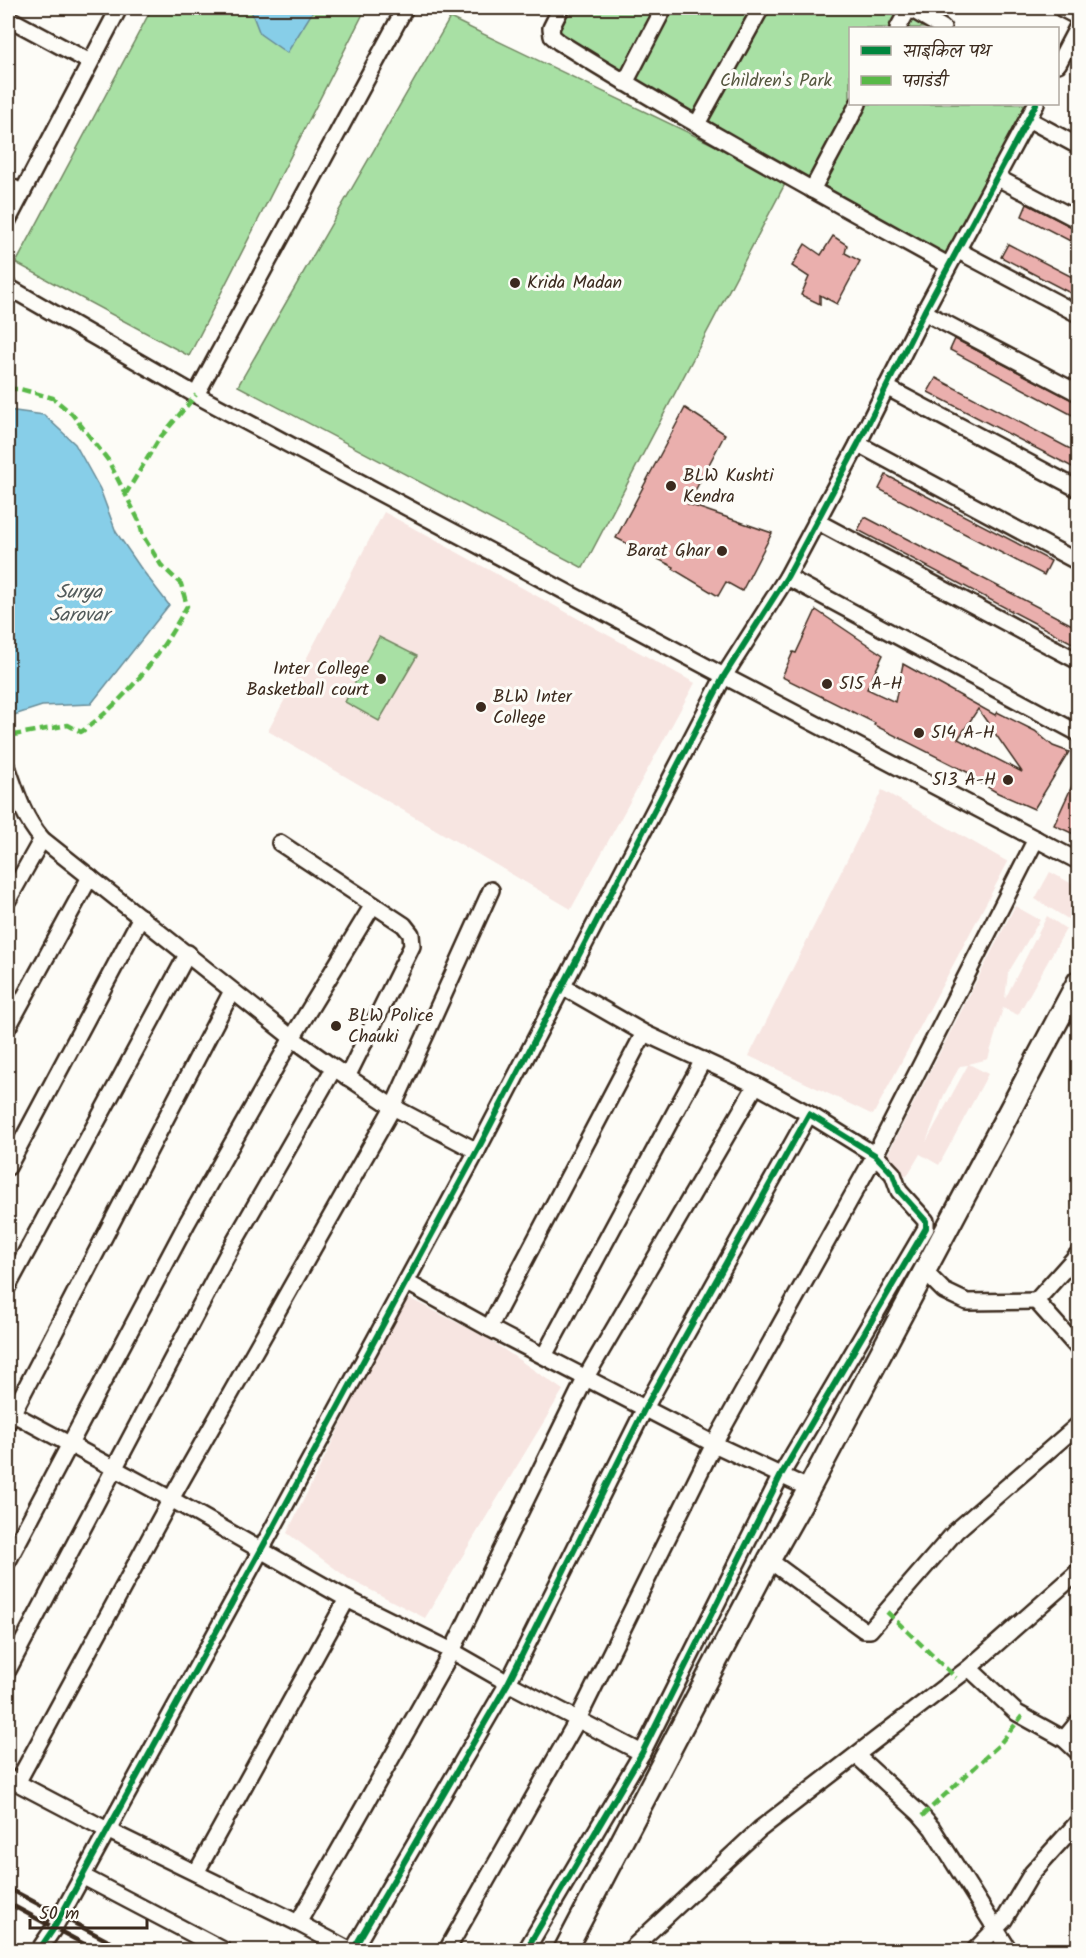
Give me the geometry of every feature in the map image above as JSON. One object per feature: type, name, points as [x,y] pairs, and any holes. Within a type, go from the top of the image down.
[{"type":"street","points":[[8,220],[14,188],[90,62],[119,8]]},
{"type":"street","points":[[196,395],[405,8]]},
{"type":"street","points":[[559,8],[551,28],[552,36],[559,42],[625,83],[948,265]]},
{"type":"street","points":[[625,83],[664,8]]},
{"type":"street","points":[[697,124],[761,8]]},
{"type":"street","points":[[899,27],[909,8],[941,27]]},
{"type":"street","points":[[1061,8],[1078,17]]},
{"type":"street","points":[[8,18],[90,62]]},
{"type":"street","points":[[1059,62],[1078,26]]},
{"type":"street","points":[[812,190],[857,105]]},
{"type":"street","points":[[39,1950],[261,1550],[477,1151],[724,676],[787,577],[858,444],[948,265],[1035,105]]},
{"type":"street","points":[[1028,119],[1078,146]]},
{"type":"street","points":[[996,177],[1078,220]]},
{"type":"street","points":[[957,250],[1078,314]]},
{"type":"street","points":[[8,287],[196,395],[1078,861]]},
{"type":"street","points":[[924,312],[1078,393]]},
{"type":"street","points":[[886,387],[1078,489]]},
{"type":"street","points":[[858,444],[1078,562]]},
{"type":"street","points":[[816,521],[1078,661]]},
{"type":"street","points":[[787,577],[1078,733]]},
{"type":"street","points":[[8,769],[23,811],[30,825],[42,839],[188,953],[232,991],[340,1073],[393,1107],[477,1151]]},
{"type":"street","points":[[8,900],[42,839]]},
{"type":"street","points":[[447,1950],[578,1719],[714,1444],[875,1155],[1036,839]]},
{"type":"street","points":[[8,1670],[228,1253],[340,1073],[412,946],[411,934],[404,926],[280,843]]},
{"type":"street","points":[[8,1027],[90,877]]},
{"type":"street","points":[[491,890],[393,1107],[12,1781],[351,1950],[508,1683],[645,1407],[809,1114]]},
{"type":"street","points":[[8,1561],[187,1223],[292,1038],[373,905]]},
{"type":"street","points":[[8,1167],[141,917]]},
{"type":"street","points":[[8,1286],[188,953]]},
{"type":"street","points":[[565,1950],[769,1560],[1078,982]]},
{"type":"street","points":[[526,1950],[642,1754],[781,1475],[926,1228],[926,1221],[899,1191],[893,1174],[875,1155],[809,1114],[756,1085],[644,1033],[562,986]]},
{"type":"street","points":[[232,991],[9,1416],[171,1499],[347,1599],[452,1651],[642,1754]]},
{"type":"street","points":[[489,1328],[644,1033]]},
{"type":"street","points":[[544,1356],[703,1060]]},
{"type":"street","points":[[298,1923],[452,1651],[586,1377],[756,1085]]},
{"type":"street","points":[[924,1271],[944,1291],[967,1302],[1036,1301],[1078,1254]]},
{"type":"street","points":[[406,1282],[489,1328],[714,1444],[808,1488]]},
{"type":"street","points":[[1036,1301],[1078,1348]]},
{"type":"street","points":[[769,1560],[857,1625],[870,1630],[957,1531],[1078,1425]]},
{"type":"street","points":[[630,1950],[760,1829],[969,1668],[1078,1572]]},
{"type":"street","points":[[196,1873],[347,1599]]},
{"type":"street","points":[[969,1668],[1017,1713],[1065,1739],[1078,1752]]},
{"type":"street","points":[[1065,1739],[1078,1722]]},
{"type":"street","points":[[856,1756],[920,1814],[932,1828],[1009,1950]]},
{"type":"street","points":[[975,1950],[1010,1912],[1032,1873],[1078,1822]]},
{"type":"street","points":[[82,1876],[223,1950]]},
{"type":"shaded area","name":"BLW Inter College","points":[[384,512],[695,683],[571,909],[268,731]]},
{"type":"shaded area","points":[[882,790],[1008,862],[873,1115],[749,1056]]},
{"type":"shaded area","points":[[1050,872],[1078,887],[1078,925],[1035,899]]},
{"type":"shaded area","points":[[1015,906],[1040,920],[1008,973],[1005,999],[1047,916],[1066,929],[1018,1015],[1003,1008],[988,1059],[969,1064],[988,1074],[939,1165],[920,1154],[907,1176],[878,1173]],"holes":[[[968,1065],[926,1142],[944,1095],[960,1066]]]},
{"type":"shaded area","points":[[405,1296],[487,1338],[563,1390],[425,1618],[349,1579],[287,1533]]},
{"type":"green space","points":[[152,8],[366,8],[189,356],[16,263]]},
{"type":"green space","name":"Children's Park","points":[[567,8],[909,8],[941,27],[849,27],[849,105],[1028,105],[948,265],[552,36]]},
{"type":"green space","name":"Krida Madan","points":[[450,18],[787,180],[583,568],[238,386]]},
{"type":"green space","name":"Inter College Basketball court","points":[[379,637],[417,656],[379,721],[345,702]]},
{"type":"water","points":[[250,8],[315,8],[287,53],[260,34]]},
{"type":"water","name":"Surya Sarovar","points":[[8,410],[44,415],[75,444],[100,489],[116,532],[169,605],[91,704],[42,706],[8,717]]},
{"type":"building","points":[[1027,204],[1078,230],[1078,245],[1022,216]]},
{"type":"building","points":[[833,236],[847,245],[845,253],[860,261],[837,304],[820,295],[820,304],[801,295],[809,277],[792,266],[805,244],[821,255]]},
{"type":"building","points":[[1008,244],[1078,280],[1074,295],[1001,257]]},
{"type":"building","points":[[955,339],[1078,403],[1078,418],[950,350]]},
{"type":"building","points":[[936,378],[1078,453],[1078,470],[928,392]]},
{"type":"building","points":[[685,408],[725,434],[688,504],[772,533],[742,591],[726,582],[718,596],[673,569],[674,567],[616,538]]},
{"type":"building","points":[[886,475],[1051,561],[1044,575],[879,489]]},
{"type":"building","points":[[865,517],[1078,628],[1078,646],[858,530]]},
{"type":"building","points":[[816,610],[883,655],[867,689],[895,702],[903,664],[995,715],[997,712],[1035,731],[1053,746],[1069,752],[1034,809],[998,793],[968,776],[969,773],[782,677],[793,652],[796,653]],"holes":[[[978,709],[1022,772],[958,739]]]},
{"type":"building","points":[[1078,773],[1078,836],[1054,825]]},
{"type":"railway","points":[[8,1888],[125,1950]]},
{"type":"railway","points":[[8,1903],[95,1950]]},
{"type":"marked path","points":[[8,389],[20,389],[53,398],[72,414],[108,460],[139,521],[143,536],[161,565],[181,584],[187,606],[142,675],[113,706],[81,732],[68,725],[8,736]]},
{"type":"marked path","points":[[125,495],[159,439],[196,395]]},
{"type":"marked path","points":[[887,1612],[956,1678]]},
{"type":"marked path","points":[[922,1816],[999,1745],[1022,1716]]},
{"type":"cycle path","points":[[39,1950],[54,1928],[477,1151],[724,676],[787,577],[858,444],[924,312],[1035,105]]},
{"type":"cycle path","points":[[353,1950],[508,1683],[645,1408],[809,1114],[875,1155],[893,1174],[899,1191],[926,1221],[926,1228],[781,1475],[642,1753],[526,1950]]},
{"type":"place","name":"Krida Madan","points":[[515,283]]},
{"type":"place","name":"BLW Kushti Kendra","points":[[671,486]]},
{"type":"place","name":"Barat Ghar","points":[[722,551]]},
{"type":"place","name":"Inter College Basketball court","points":[[381,679]]},
{"type":"place","name":"515 A-H","points":[[827,684]]},
{"type":"place","name":"BLW Inter College","points":[[481,707]]},
{"type":"place","name":"514 A-H","points":[[919,733]]},
{"type":"place","name":"513 A-H","points":[[1008,780]]},
{"type":"place","name":"BLW Police Chauki","points":[[336,1026]]}]
